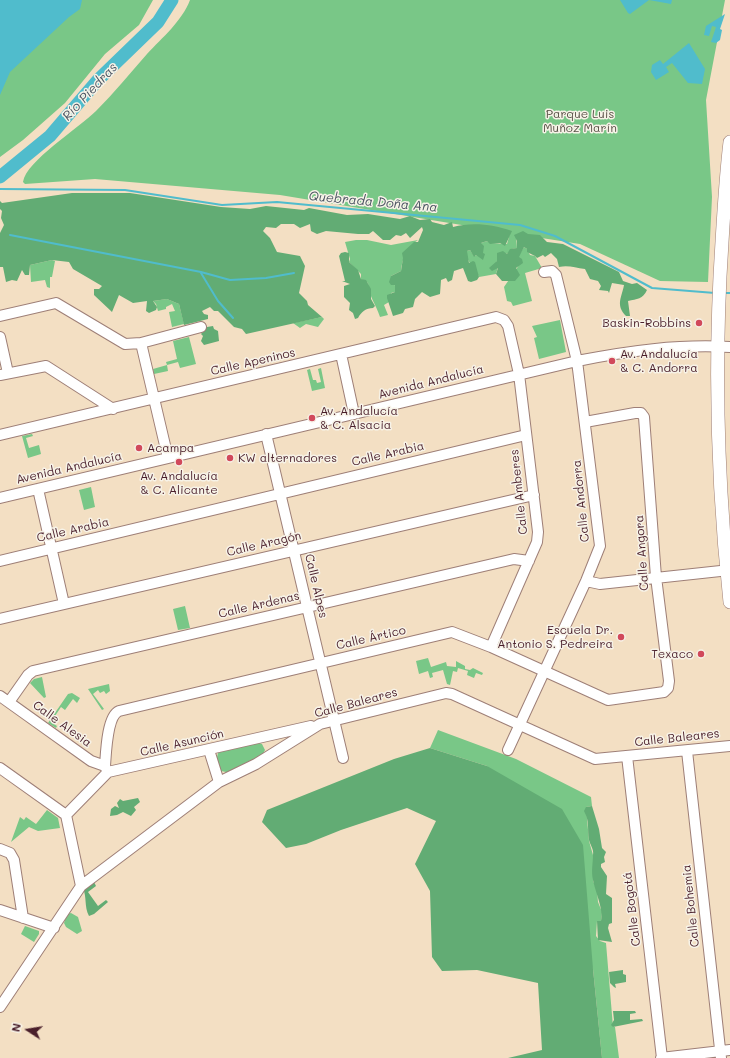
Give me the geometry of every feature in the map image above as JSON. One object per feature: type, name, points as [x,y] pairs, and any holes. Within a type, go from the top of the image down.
[{"type":"main road","points":[[730,142],[720,280],[719,308],[724,346],[717,428],[730,602]]},
{"type":"street","name":"Calle Andorra","points":[[508,750],[586,581],[600,546],[577,361],[556,275],[552,271],[544,272]]},
{"type":"street","points":[[0,316],[56,303],[125,344],[141,343],[201,327]]},
{"type":"street","name":"Calle Apeninos","points":[[0,435],[496,317],[504,320],[508,326]]},
{"type":"street","name":"Calle Amberes","points":[[491,647],[537,542],[534,495],[519,374],[508,326]]},
{"type":"street","points":[[0,338],[4,374],[46,366],[113,409]]},
{"type":"street","points":[[141,343],[168,458]]},
{"type":"street","name":"Avenida Andalucía","points":[[0,498],[577,361],[624,352],[672,347],[724,346]]},
{"type":"street","points":[[341,354],[354,414]]},
{"type":"street","name":"Calle Angora","points":[[585,422],[635,413],[641,413],[646,422],[656,577],[668,681]]},
{"type":"street","name":"Calle Alpes","points":[[266,434],[343,758]]},
{"type":"street","name":"Calle Arabia","points":[[0,561],[526,435]]},
{"type":"street","points":[[38,489],[64,604]]},
{"type":"street","name":"Calle Aragón","points":[[0,619],[534,495]]},
{"type":"street","name":"Calle Ardenas","points":[[9,702],[28,675],[33,671],[514,558],[530,560]]},
{"type":"street","points":[[586,581],[600,584],[728,570]]},
{"type":"street","name":"Calle Ártico","points":[[106,769],[111,720],[116,713],[452,632],[491,647],[608,700],[660,694],[668,688],[668,681]]},
{"type":"street","name":"Calle Baleares","points":[[1,1004],[54,928],[81,886],[219,782],[256,764],[320,724],[446,693],[452,694],[595,759],[730,746]]},
{"type":"street","name":"Calle Alesia","points":[[0,696],[91,761],[106,769]]},
{"type":"street","name":"Calle Asunción","points":[[106,769],[209,750],[320,724]]},
{"type":"street","points":[[209,750],[219,782]]},
{"type":"street","name":"Calle Bohemia","points":[[687,751],[724,1053]]},
{"type":"street","name":"Calle Bogotá","points":[[627,756],[661,1058]]},
{"type":"street","points":[[0,768],[66,814],[81,886]]},
{"type":"street","points":[[66,814],[106,769]]},
{"type":"street","points":[[0,849],[10,853],[14,860],[23,918]]},
{"type":"street","points":[[0,910],[54,928]]},
{"type":"street","points":[[661,1058],[724,1053]]},
{"type":"green space","points":[[0,0],[153,0],[139,25],[105,54],[65,103],[23,140],[0,157]]},
{"type":"green space","name":"Parque Luis Muñoz Marín","points":[[190,0],[725,0],[706,100],[712,197],[708,282],[660,281],[580,244],[516,234],[517,248],[512,249],[507,254],[505,253],[497,261],[494,269],[498,267],[496,274],[479,277],[469,262],[467,251],[470,250],[474,256],[483,253],[481,243],[487,241],[491,243],[507,244],[510,233],[280,195],[95,179],[25,184],[23,182],[26,174],[33,164],[103,104],[177,22]]},
{"type":"green space","points":[[72,193],[130,193],[221,207],[250,209],[266,206],[304,210],[309,208],[347,215],[368,214],[400,219],[410,216],[420,220],[430,219],[432,222],[444,225],[452,222],[453,227],[460,225],[482,224],[512,231],[505,246],[500,243],[490,244],[487,241],[481,243],[484,246],[483,253],[485,254],[483,260],[476,255],[474,257],[470,250],[467,251],[469,263],[473,261],[475,262],[479,277],[477,280],[471,282],[468,281],[463,268],[454,271],[452,280],[448,282],[446,278],[441,280],[440,294],[430,297],[422,292],[415,299],[413,307],[405,309],[403,313],[393,316],[387,295],[395,292],[395,285],[391,285],[389,282],[391,276],[401,271],[403,258],[402,253],[414,242],[418,242],[423,230],[422,227],[410,238],[406,233],[401,236],[396,235],[390,240],[383,240],[373,231],[369,234],[326,231],[317,234],[311,231],[310,224],[300,228],[294,224],[281,224],[276,228],[266,227],[263,231],[270,238],[277,252],[300,256],[305,266],[299,293],[307,301],[308,305],[322,317],[246,334],[242,329],[234,327],[218,311],[214,311],[210,307],[202,311],[204,314],[208,315],[208,319],[184,325],[179,304],[167,299],[153,301],[157,307],[156,310],[149,313],[146,311],[147,301],[133,303],[119,295],[112,312],[94,295],[94,289],[99,289],[102,286],[73,269],[69,262],[52,260],[30,265],[29,275],[25,275],[22,270],[17,281],[12,280],[6,282],[3,267],[0,267],[0,233],[4,225],[1,218],[2,211],[0,209],[0,201],[2,203]]},
{"type":"green space","points":[[523,231],[528,234],[540,235],[547,242],[563,244],[619,272],[623,281],[632,284],[637,283],[647,290],[642,297],[628,301],[630,316],[626,316],[620,305],[624,285],[612,283],[609,293],[608,291],[599,290],[601,286],[598,281],[590,279],[585,269],[569,266],[559,267],[557,259],[551,253],[545,257],[543,255],[537,258],[527,252],[527,249],[524,247],[519,257],[522,259],[523,263],[516,268],[520,275],[515,281],[502,281],[496,274],[498,268],[492,271],[489,268],[497,261],[497,253],[503,251],[507,254],[510,249],[517,248],[517,241],[514,235]]},
{"type":"green space","points":[[367,240],[391,245],[418,240],[406,253],[401,271],[391,276],[396,288],[395,292],[391,293],[389,302],[384,305],[388,315],[380,317],[368,283],[361,279],[361,274],[349,262],[350,259],[345,242]]},
{"type":"green space","points":[[524,247],[530,255],[535,256],[542,268],[525,273],[532,301],[513,306],[511,302],[507,301],[504,287],[519,265],[519,255]]},
{"type":"green space","points":[[341,253],[349,253],[349,262],[358,270],[361,279],[366,280],[371,289],[371,299],[375,306],[364,311],[358,318],[355,319],[353,313],[349,310],[350,303],[344,297],[344,286],[350,284],[342,281],[345,281],[339,256]]},
{"type":"green space","points":[[52,260],[55,261],[52,277],[50,277],[50,288],[47,287],[45,280],[31,282],[30,265]]},
{"type":"green space","points":[[167,299],[179,304],[184,324],[172,327],[169,312],[175,311],[172,304],[166,307],[166,309],[158,311],[156,304],[153,301]]},
{"type":"green space","points":[[322,317],[324,319],[318,327],[306,324],[300,328],[293,323]]},
{"type":"green space","points":[[560,320],[566,352],[539,359],[534,338],[537,337],[532,326]]},
{"type":"green space","points":[[213,326],[214,329],[218,331],[219,341],[204,345],[201,341],[203,336],[201,334],[207,327]]},
{"type":"green space","points":[[189,337],[196,364],[180,368],[178,362],[167,365],[166,362],[177,359],[173,341]]},
{"type":"green space","points":[[167,365],[168,371],[154,374],[153,369]]},
{"type":"green space","points":[[321,368],[325,388],[312,391],[307,370],[310,369],[313,380],[316,380],[317,383],[321,382],[318,369]]},
{"type":"green space","points":[[32,434],[33,436],[26,438],[29,448],[39,445],[41,454],[28,458],[22,436]]},
{"type":"green space","points":[[91,487],[95,507],[84,510],[79,490]]},
{"type":"green space","points":[[185,606],[190,628],[178,630],[173,609]]},
{"type":"green space","points":[[428,658],[431,667],[446,662],[447,666],[456,667],[456,661],[465,666],[465,669],[470,670],[473,668],[483,673],[482,675],[476,673],[474,678],[467,675],[468,671],[458,668],[457,672],[453,671],[450,685],[447,684],[443,670],[432,673],[433,677],[430,678],[428,671],[419,674],[416,661]]},
{"type":"green space","points":[[42,677],[46,697],[44,698],[30,683],[34,679]]},
{"type":"green space","points":[[109,684],[110,691],[106,694],[104,691],[100,693],[98,690],[93,694],[104,709],[102,710],[88,689]]},
{"type":"green space","points":[[72,693],[80,698],[77,703],[73,699],[65,710],[61,707],[51,722],[57,726],[56,728],[48,723],[68,694]]},
{"type":"green space","points":[[438,730],[516,759],[591,797],[592,806],[586,807],[589,841],[593,855],[593,881],[597,890],[598,902],[602,912],[601,921],[597,921],[596,936],[600,941],[606,943],[613,1027],[615,1027],[619,1058],[602,1058],[593,969],[487,766],[430,748]]},
{"type":"green space","points":[[259,743],[262,744],[265,750],[262,756],[231,773],[221,771],[216,761],[218,753]]},
{"type":"green space","points":[[430,748],[487,766],[562,809],[583,845],[602,1058],[508,1058],[542,1050],[538,983],[477,970],[442,971],[432,957],[430,891],[415,864],[436,821],[407,808],[341,830],[306,844],[286,848],[262,822],[267,810],[394,759]]},
{"type":"green space","points":[[138,798],[140,802],[134,807],[136,810],[131,816],[123,812],[110,816],[111,809],[115,806],[119,808],[117,803],[120,799],[123,801]]},
{"type":"green space","points":[[592,806],[599,829],[602,848],[606,852],[604,857],[605,862],[601,864],[601,867],[607,876],[606,894],[612,898],[612,923],[609,924],[608,928],[612,942],[598,940],[597,921],[601,921],[602,917],[592,877],[593,851],[589,840],[588,822],[584,811],[586,807]]},
{"type":"green space","points":[[47,810],[58,818],[60,828],[38,831],[29,827],[11,842],[20,817],[24,820],[26,817],[36,824]]},
{"type":"green space","points":[[94,882],[96,886],[88,892],[98,906],[106,900],[108,902],[94,914],[89,916],[83,889]]},
{"type":"green space","points":[[71,913],[78,917],[82,931],[77,934],[66,927],[64,923],[67,914]]},
{"type":"green space","points":[[25,926],[39,931],[39,934],[34,942],[21,934]]},
{"type":"green space","points":[[623,970],[623,974],[626,975],[626,982],[615,984],[616,988],[610,983],[609,972]]},
{"type":"green space","points":[[613,1011],[635,1011],[636,1013],[630,1014],[630,1020],[642,1019],[643,1021],[613,1027],[611,1025],[614,1020]]},
{"type":"water","points":[[0,0],[82,0],[80,9],[69,17],[10,72],[0,95]]},
{"type":"water","points":[[620,0],[649,0],[630,14]]},
{"type":"water","points":[[649,0],[672,0],[671,4]]},
{"type":"water","points":[[725,14],[720,29],[722,30],[720,40],[716,43],[711,42],[716,27],[712,26],[709,36],[704,35],[706,26]]},
{"type":"water","points":[[689,43],[705,69],[702,84],[688,83],[672,63],[666,67],[669,72],[656,80],[651,72],[652,65],[660,60],[663,64]]},
{"type":"waterway","name":"Río Piedras","points":[[0,177],[50,136],[98,80],[158,22],[172,0]]},
{"type":"waterway","name":"Quebrada Doña Ana","points":[[0,189],[125,190],[222,205],[277,202],[520,225],[555,236],[652,288],[715,293]]},
{"type":"waterway","points":[[10,235],[201,272],[230,280],[266,278],[294,273]]},
{"type":"waterway","points":[[201,273],[218,301],[233,318]]},
{"type":"waterway","name":"Quebrada Doña Ana","points":[[723,293],[730,293]]},
{"type":"place","name":"Baskin-Robbins","points":[[699,323]]},
{"type":"place","name":"Av. Andalucía & C. Andorra","points":[[612,361]]},
{"type":"place","name":"Av. Andalucía & C. Alsacia","points":[[312,418]]},
{"type":"place","name":"Acampa","points":[[139,448]]},
{"type":"place","name":"KW alternadores","points":[[230,458]]},
{"type":"place","name":"Av. Andalucía & C. Alicante","points":[[179,462]]},
{"type":"place","name":"Escuela Dr. Antonio S. Pedreira","points":[[621,637]]},
{"type":"place","name":"Texaco","points":[[701,654]]}]
